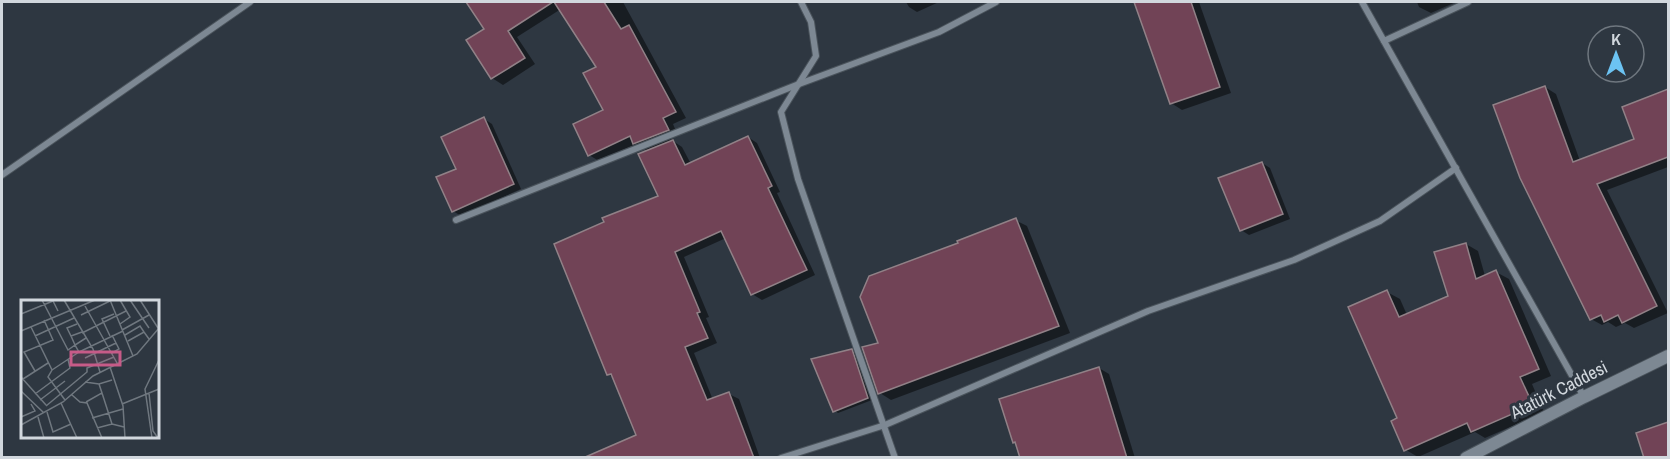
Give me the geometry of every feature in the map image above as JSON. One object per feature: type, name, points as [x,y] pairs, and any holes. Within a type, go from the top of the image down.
[{"type":"main road","name":"Atatürk Caddesi","points":[[1466,458],[1668,356]]},
{"type":"street","points":[[2,175],[250,2]]},
{"type":"street","points":[[801,2],[811,22],[816,56],[781,112],[798,179],[896,458]]},
{"type":"street","points":[[456,220],[799,84],[939,32],[996,2]]},
{"type":"street","points":[[1362,2],[1584,397]]},
{"type":"street","points":[[1384,41],[1468,2]]},
{"type":"street","points":[[781,458],[885,425],[1148,311],[1294,260],[1380,221],[1456,168]]},
{"type":"building","points":[[466,2],[553,2],[508,31],[525,58],[491,79],[466,40],[484,29]]},
{"type":"building","points":[[554,2],[604,2],[621,29],[629,25],[676,112],[663,118],[669,130],[633,144],[630,136],[588,156],[573,124],[603,110],[583,73],[596,67]]},
{"type":"building","points":[[1134,2],[1191,2],[1220,87],[1170,104]]},
{"type":"building","points":[[1545,86],[1573,162],[1634,139],[1622,107],[1668,89],[1668,157],[1597,184],[1657,306],[1622,323],[1618,315],[1604,322],[1601,315],[1590,320],[1520,178],[1493,105]]},
{"type":"building","points":[[484,117],[514,184],[452,212],[436,177],[456,169],[441,137]]},
{"type":"building","points":[[748,136],[772,186],[768,188],[807,270],[751,295],[721,231],[675,252],[700,312],[697,313],[708,338],[685,347],[707,400],[729,392],[754,458],[583,458],[636,435],[611,374],[607,375],[554,244],[604,222],[602,218],[658,196],[638,154],[673,140],[685,165]]},
{"type":"building","points":[[1262,162],[1283,214],[1240,231],[1218,178]]},
{"type":"building","points":[[1016,218],[1059,326],[878,394],[862,347],[878,343],[860,297],[869,276],[958,243],[957,241]]},
{"type":"building","points":[[1466,243],[1476,279],[1496,270],[1539,369],[1520,377],[1533,405],[1471,432],[1467,423],[1404,451],[1391,421],[1397,418],[1348,307],[1387,290],[1399,317],[1448,296],[1434,252]]},
{"type":"building","points":[[852,349],[868,398],[833,412],[811,359]]},
{"type":"building","points":[[1099,367],[1127,458],[1020,458],[999,399]]},
{"type":"building","points":[[1668,422],[1668,458],[1644,458],[1636,433]]}]
